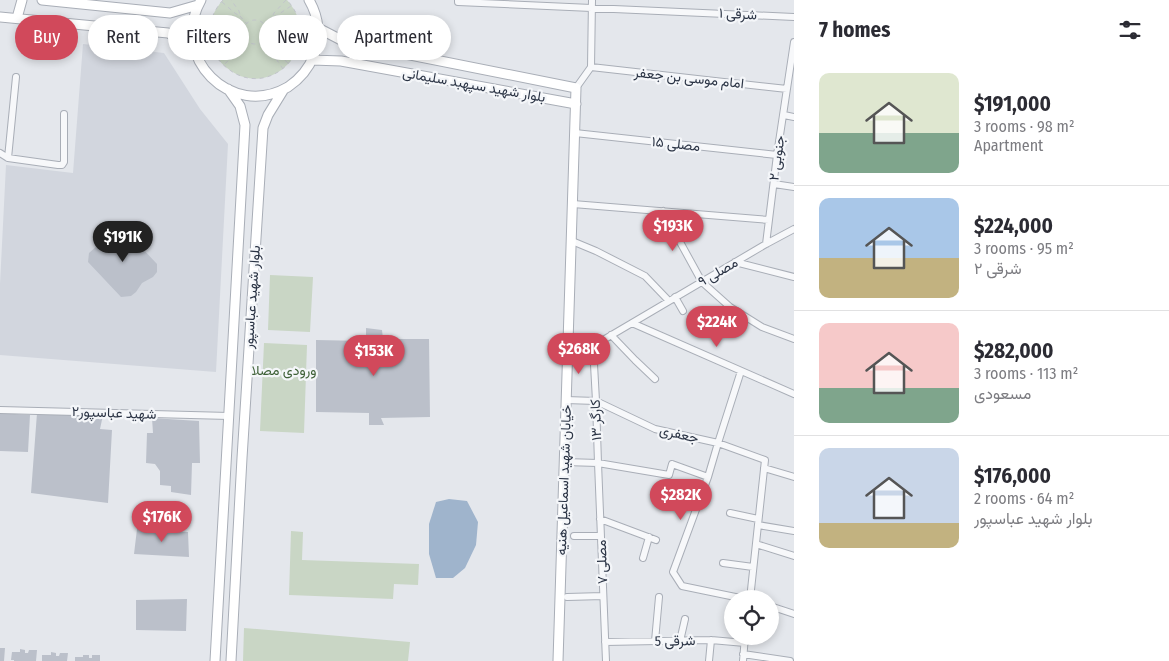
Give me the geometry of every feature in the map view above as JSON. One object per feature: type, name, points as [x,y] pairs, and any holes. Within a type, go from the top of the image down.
[{"type":"main road","points":[[18,15],[22,0]]},
{"type":"main road","points":[[42,0],[170,12],[199,2]]},
{"type":"main road","points":[[309,0],[316,15]]},
{"type":"main road","points":[[195,15],[199,2]]},
{"type":"main road","points":[[0,16],[15,18]]},
{"type":"main road","points":[[78,24],[168,33]]},
{"type":"main road","name":"بلوار شهید سپهبد سلیمانی","points":[[327,33],[345,42],[576,88]]},
{"type":"main road","points":[[199,60],[208,74],[221,85],[244,95],[260,96],[284,89],[298,80],[312,60]]},
{"type":"main road","name":"بلوار شهید سپهبد سلیمانی","points":[[312,60],[341,61],[576,104]]},
{"type":"main road","name":"خیابان شهید اسماعیل هنیه","points":[[558,661],[576,88]]},
{"type":"main road","name":"بلوار شهید عباسپور","points":[[215,661],[245,125],[240,106],[228,89]]},
{"type":"main road","name":"بلوار شهید عباسپور","points":[[231,661],[263,128],[268,115],[284,89]]},
{"type":"main road","points":[[226,457],[242,458]]},
{"type":"street","name":"شرقی ۱","points":[[458,1],[592,4],[794,17]]},
{"type":"street","points":[[576,88],[591,67],[592,4]]},
{"type":"street","name":"جنوبی ۲","points":[[766,244],[787,89],[791,81],[794,42]]},
{"type":"street","name":"امام موسی بن جعفر","points":[[591,67],[787,89]]},
{"type":"street","points":[[8,158],[16,77]]},
{"type":"street","points":[[0,153],[8,158],[58,166],[62,165],[64,162],[64,114]]},
{"type":"street","points":[[784,115],[794,117]]},
{"type":"street","name":"مصلی ۱۵","points":[[575,133],[777,155]]},
{"type":"street","points":[[774,184],[794,187]]},
{"type":"street","points":[[573,204],[769,220]]},
{"type":"street","points":[[663,211],[702,282],[730,307],[762,326],[794,339]]},
{"type":"street","name":"مصلی ۹","points":[[568,362],[672,299],[794,229]]},
{"type":"street","points":[[572,241],[644,276],[672,299],[683,311]]},
{"type":"street","points":[[735,262],[794,277]]},
{"type":"street","points":[[632,323],[794,394]]},
{"type":"street","points":[[611,335],[655,379]]},
{"type":"street","name":"کارگر ۱۳","points":[[593,346],[598,463]]},
{"type":"street","points":[[724,595],[682,586],[673,572],[708,477],[742,371]]},
{"type":"street","points":[[566,400],[596,401]]},
{"type":"street","name":"جعفری","points":[[596,401],[655,429],[718,443],[765,460],[764,468]]},
{"type":"street","name":"شهید عباسپور۲","points":[[0,410],[229,416]]},
{"type":"street","points":[[565,462],[598,463],[669,475],[672,464],[708,477]]},
{"type":"street","name":"مصلی ۷","points":[[598,463],[606,661]]},
{"type":"street","points":[[751,590],[764,468],[794,477]]},
{"type":"street","points":[[730,513],[794,531]]},
{"type":"street","points":[[600,519],[656,540]]},
{"type":"street","points":[[574,536],[601,536]]},
{"type":"street","points":[[643,558],[649,537]]},
{"type":"street","points":[[756,544],[794,556]]},
{"type":"street","points":[[723,563],[753,567]]},
{"type":"street","points":[[567,597],[603,596]]},
{"type":"street","points":[[656,641],[659,597]]},
{"type":"street","points":[[779,609],[794,614]]},
{"type":"street","points":[[680,640],[685,619]]},
{"type":"street","points":[[709,661],[711,640]]},
{"type":"street","name":"شرقی 5","points":[[605,642],[724,640]]},
{"type":"street","points":[[744,645],[743,658],[790,661]]},
{"type":"path","points":[[213,15],[222,0],[236,14],[240,15]]},
{"type":"path","points":[[231,0],[240,15]]},
{"type":"path","points":[[218,60],[237,75],[253,78],[268,76],[283,69],[298,51],[301,35],[299,19],[292,5],[287,0],[273,15]]},
{"type":"path","points":[[277,15],[292,5]]},
{"type":"path","points":[[224,66],[230,60]]},
{"type":"path","points":[[276,60],[283,69]]},
{"type":"path","points":[[284,60],[289,64]]},
{"type":"shaded area","points":[[83,44],[88,45],[88,60],[158,60],[158,52],[164,53],[200,109],[228,144],[216,372],[0,355],[0,284],[6,165],[73,173]]},
{"type":"green space","points":[[223,0],[287,0],[297,15],[259,15],[259,60],[291,60],[288,64],[275,74],[260,78],[244,77],[227,68],[219,60],[249,60],[249,15],[213,15]]},
{"type":"green space","points":[[270,275],[313,277],[310,332],[268,330]]},
{"type":"green space","name":"ورودی مصلا","points":[[264,343],[307,345],[304,433],[260,431]]},
{"type":"green space","points":[[291,531],[303,532],[302,560],[419,564],[418,585],[394,584],[393,599],[289,595]]},
{"type":"green space","points":[[244,628],[410,642],[408,661],[243,661]]},
{"type":"water","points":[[449,499],[467,501],[478,522],[476,545],[465,568],[453,578],[436,578],[429,554],[429,524],[436,502]]},
{"type":"building","points":[[124,229],[157,264],[157,272],[153,277],[142,283],[131,296],[121,297],[88,262],[89,253],[115,230]]},
{"type":"building","points":[[366,328],[382,330],[383,339],[429,339],[430,417],[381,418],[384,425],[369,425],[369,413],[316,412],[316,340],[366,341]]},
{"type":"building","points":[[0,413],[30,415],[28,452],[0,451]]},
{"type":"building","points":[[37,413],[103,415],[100,429],[112,430],[108,503],[31,493]]},
{"type":"building","points":[[152,418],[199,421],[200,463],[192,463],[191,495],[171,492],[171,486],[160,485],[160,471],[155,464],[146,463],[147,433],[153,433]]},
{"type":"building","points":[[137,529],[188,532],[189,557],[134,554]]},
{"type":"building","points":[[187,599],[186,631],[136,630],[136,600]]},
{"type":"building","points":[[0,648],[5,648],[4,661],[0,661]]},
{"type":"building","points":[[20,649],[25,650],[25,653],[28,653],[29,650],[37,650],[36,661],[11,660],[12,652],[20,652]]},
{"type":"building","points":[[51,652],[56,653],[56,656],[59,656],[60,653],[68,653],[67,661],[42,661],[42,655],[51,655]]},
{"type":"building","points":[[83,655],[89,655],[89,658],[92,658],[92,655],[100,655],[100,661],[75,661],[75,657],[83,657]]}]
